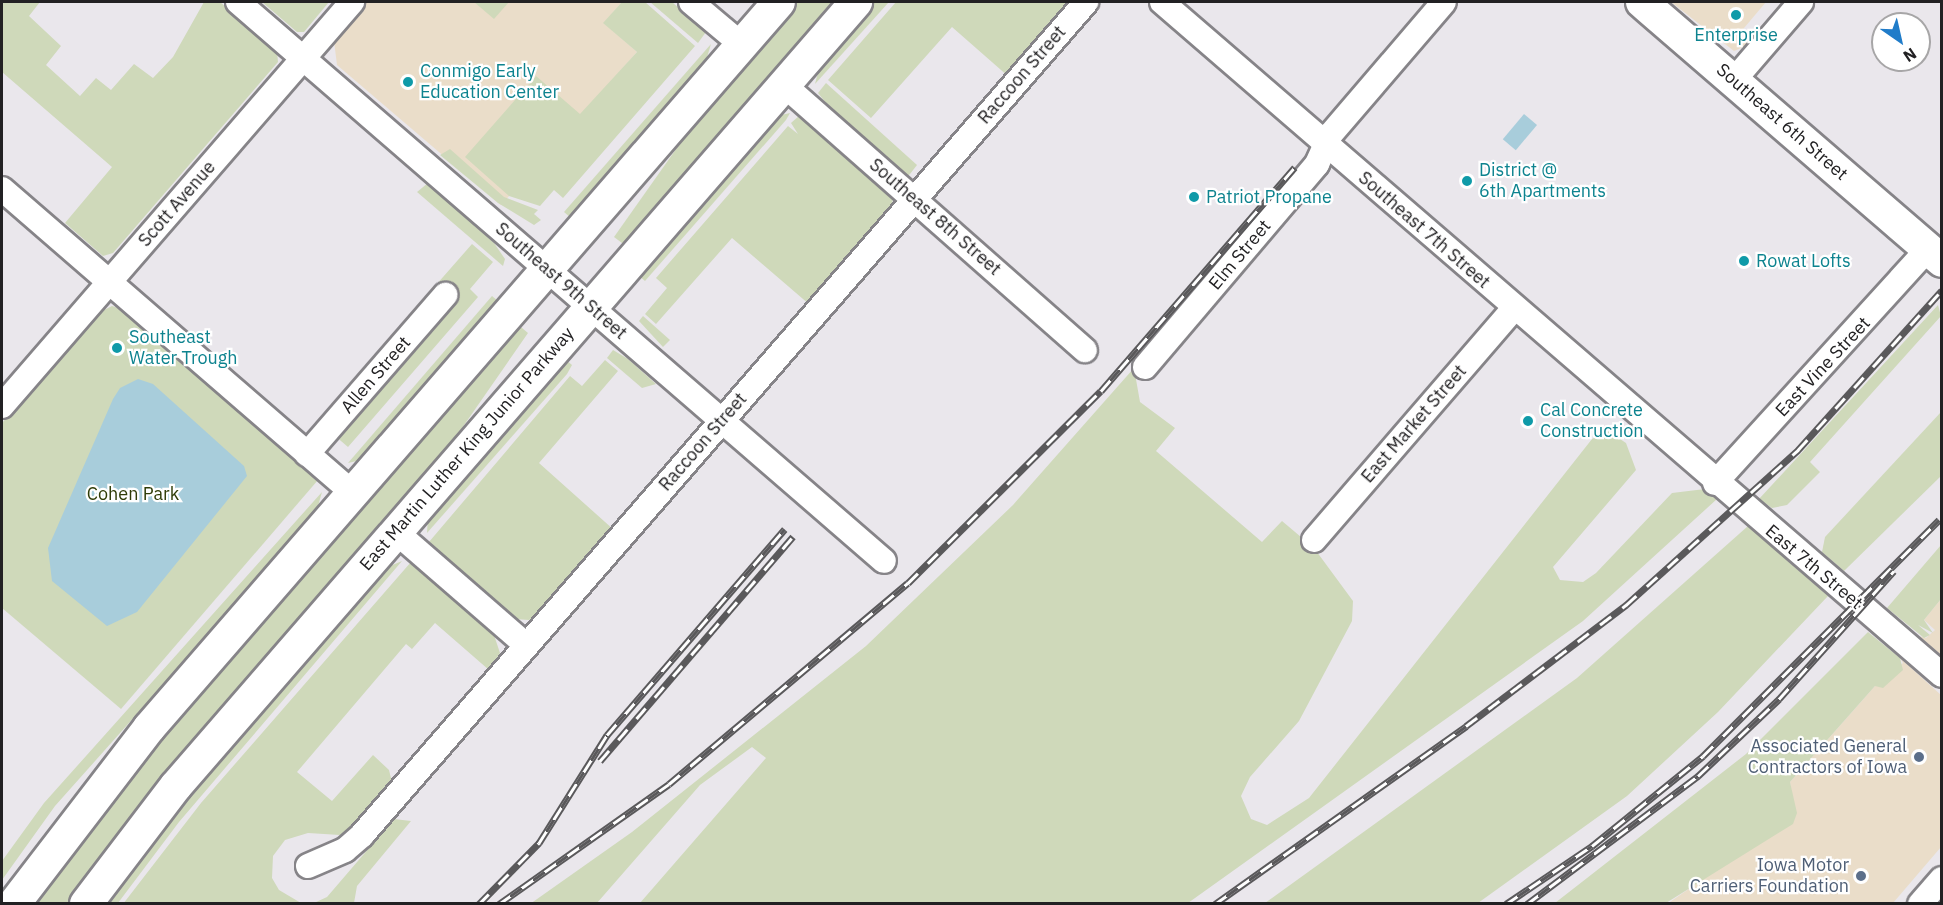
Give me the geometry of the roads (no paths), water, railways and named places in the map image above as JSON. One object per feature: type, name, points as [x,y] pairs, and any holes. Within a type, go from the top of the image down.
[{"type":"main road","points":[[14,903],[149,728],[549,271],[779,2]]},
{"type":"main road","name":"East Martin Luther King Junior Parkway","points":[[86,903],[176,786],[856,2]]},
{"type":"main road","name":"Southeast 6th Street","points":[[1642,2],[1930,251]]},
{"type":"street","name":"Southeast 9th Street","points":[[238,2],[884,561]]},
{"type":"street","name":"Scott Avenue","points":[[2,406],[352,2]]},
{"type":"street","points":[[691,2],[742,45]]},
{"type":"street","name":"Raccoon Street","points":[[308,866],[345,850],[362,835],[525,644],[1086,2]]},
{"type":"street","name":"Southeast 7th Street","points":[[1162,2],[1686,458]]},
{"type":"street","name":"Elm Street","points":[[1145,367],[1317,164],[1326,145],[1444,2]]},
{"type":"street","points":[[1734,80],[1801,2]]},
{"type":"street","name":"Southeast 8th Street","points":[[784,85],[1085,350]]},
{"type":"street","points":[[2,189],[353,493]]},
{"type":"street","name":"East Vine Street","points":[[1716,483],[1930,251]]},
{"type":"street","name":"Allen Street","points":[[307,454],[445,295]]},
{"type":"street","name":"East Market Street","points":[[1314,540],[1514,309]]},
{"type":"street","name":"East 7th Street","points":[[1686,458],[1941,675]]},
{"type":"street","points":[[396,532],[525,644]]},
{"type":"street","points":[[1920,903],[1941,879]]},
{"type":"water","points":[[1524,114],[1537,125],[1516,150],[1503,139]]},
{"type":"water","points":[[138,379],[153,384],[244,466],[247,476],[137,612],[107,626],[52,581],[48,548],[113,399],[120,388]]},
{"type":"railway","points":[[499,904],[669,784],[908,583],[1101,391],[1295,167]]},
{"type":"railway","points":[[1215,904],[1466,726],[1626,605],[1798,450],[1942,290]]},
{"type":"railway","points":[[1506,904],[1592,846],[1703,756],[1939,520]]},
{"type":"railway","points":[[479,904],[539,843],[607,735],[785,529]]},
{"type":"railway","points":[[600,761],[793,537]]},
{"type":"railway","points":[[1527,904],[1698,776],[1779,699],[1894,571]]},
{"type":"place","name":"Enterprise","points":[[1736,15]]},
{"type":"place","name":"Conmigo Early Education Center","points":[[408,82]]},
{"type":"place","name":"District @ 6th Apartments","points":[[1467,181]]},
{"type":"place","name":"Patriot Propane","points":[[1194,197]]},
{"type":"place","name":"Rowat Lofts","points":[[1744,261]]},
{"type":"place","name":"Southeast Water Trough","points":[[117,348]]},
{"type":"place","name":"Cal Concrete Construction","points":[[1528,421]]},
{"type":"place","name":"Associated General Contractors of Iowa","points":[[1919,757]]},
{"type":"place","name":"Iowa Motor Carriers Foundation","points":[[1861,876]]},
{"type":"park label","name":"Cohen Park","points":[[133,494]]}]
